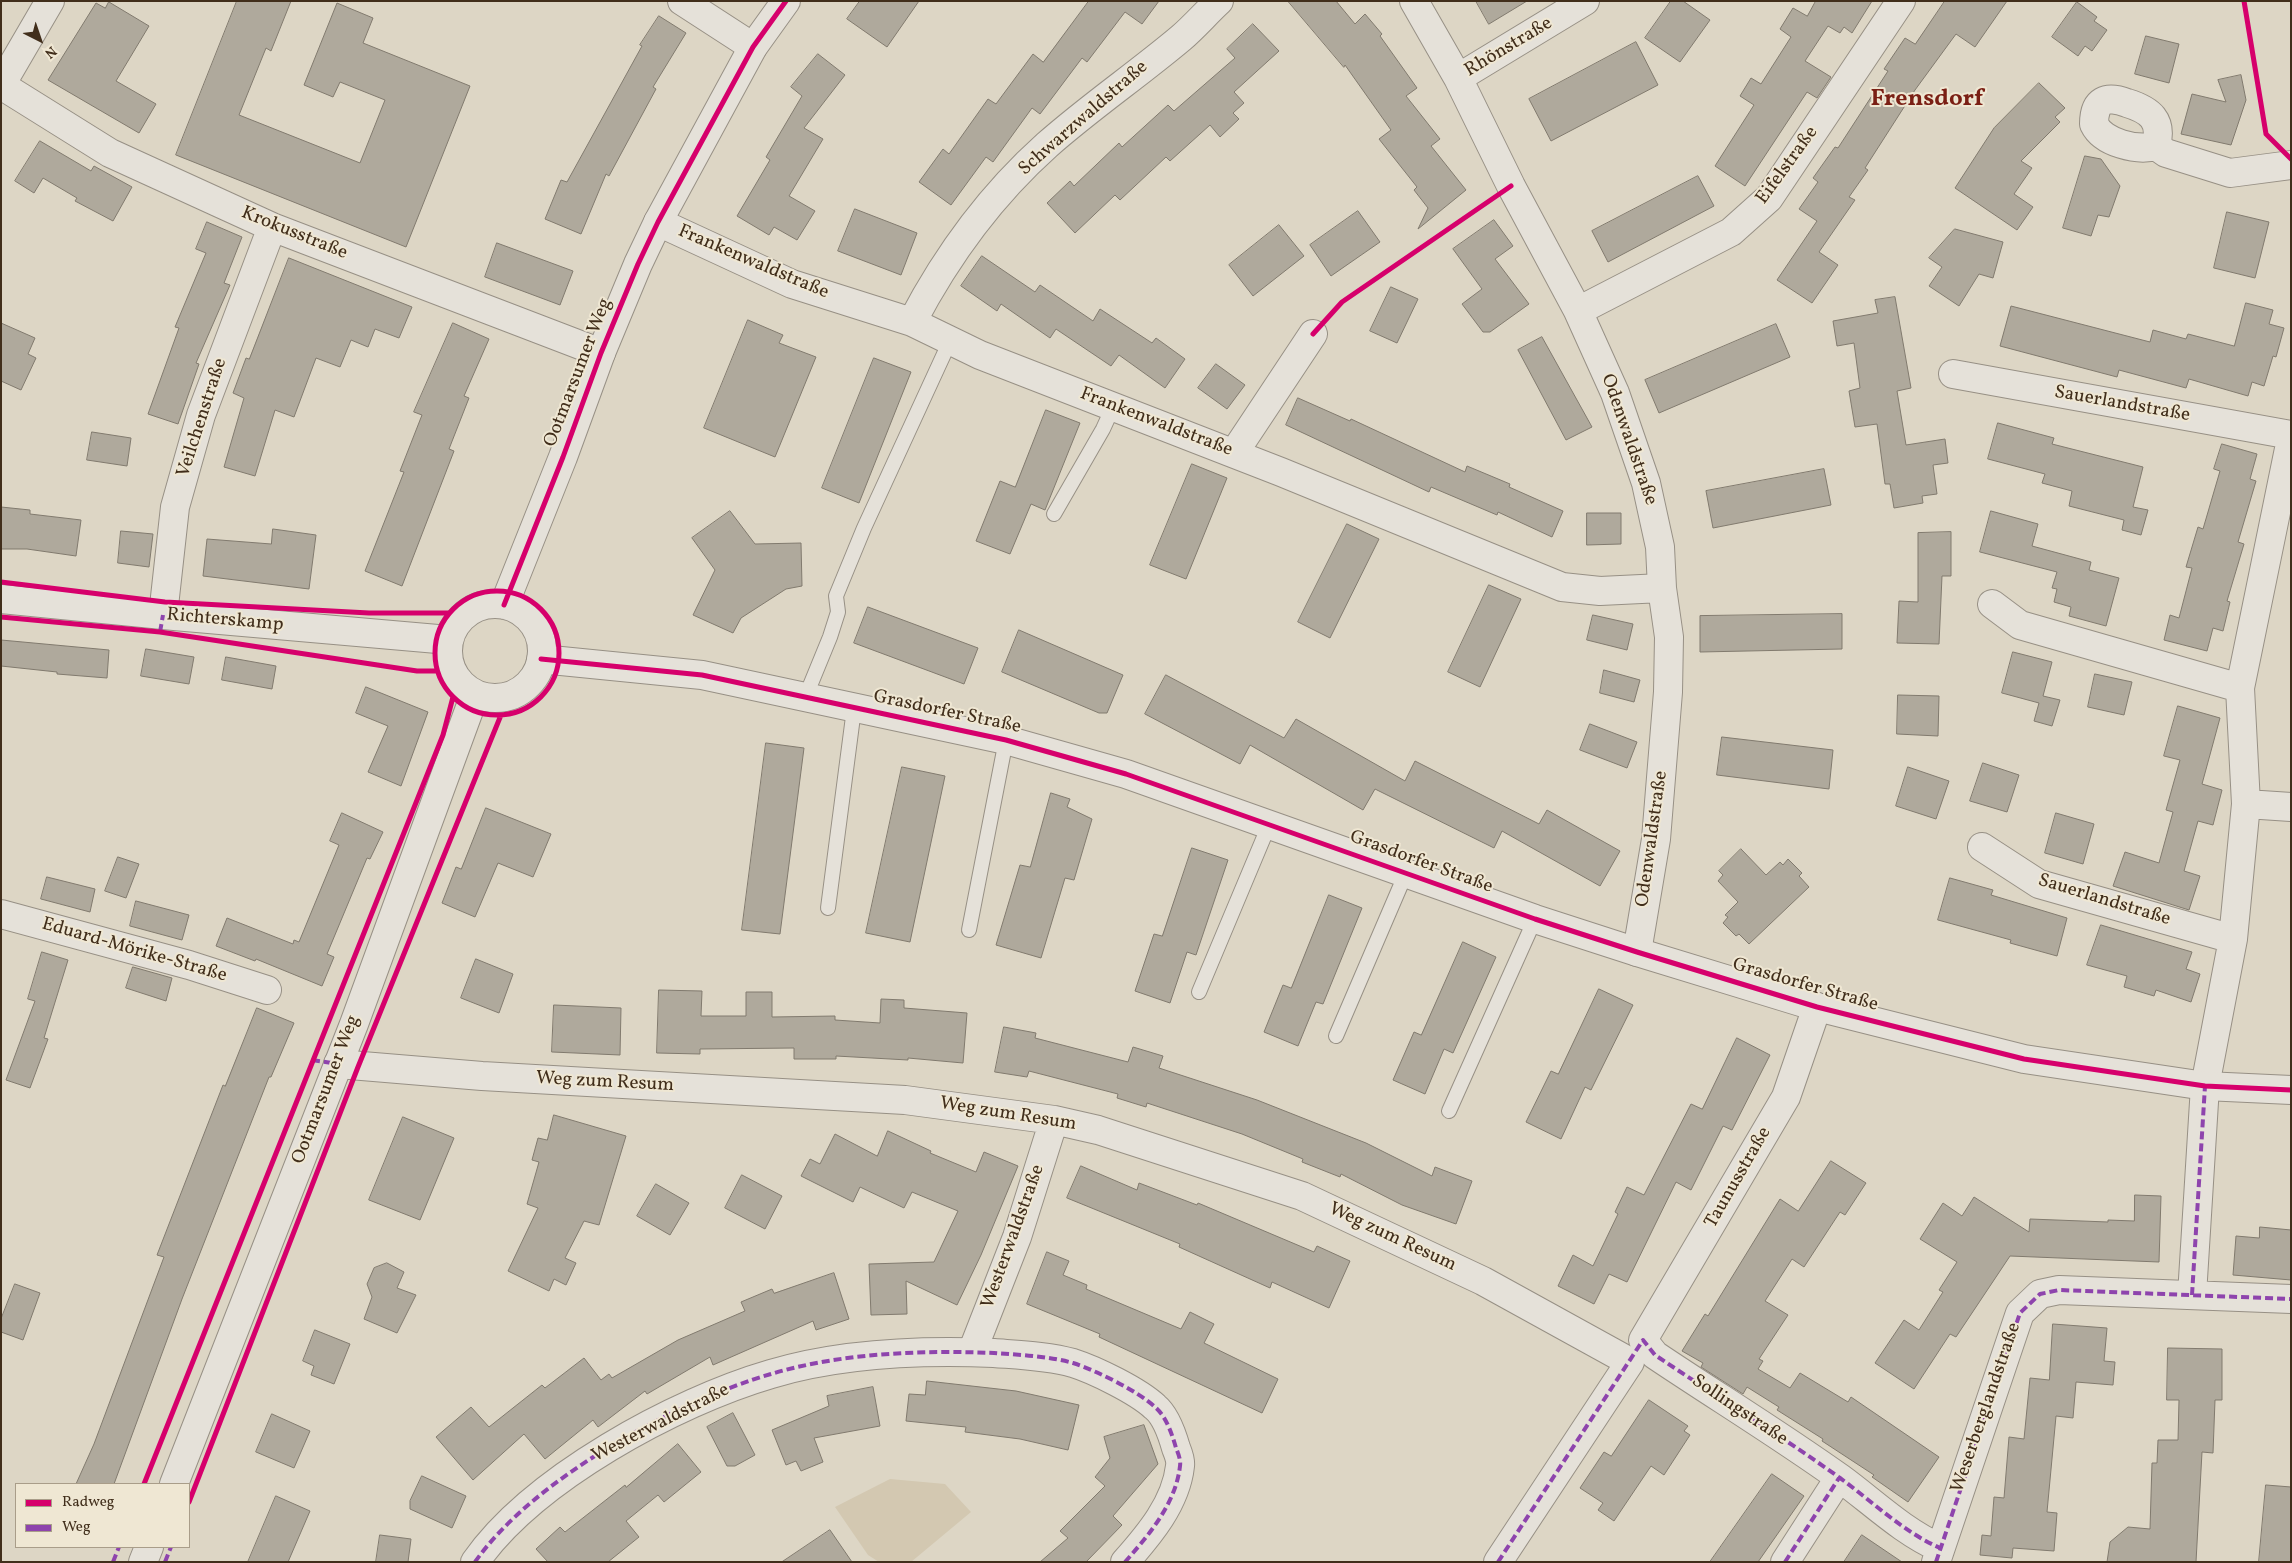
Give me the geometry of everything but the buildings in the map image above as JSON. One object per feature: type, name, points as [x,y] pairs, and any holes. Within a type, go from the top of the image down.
[{"type":"street","points":[[1,85],[50,1]]},
{"type":"street","points":[[682,1],[752,47]]},
{"type":"street","name":"Ootmarsumer Weg","points":[[504,605],[563,457],[601,353],[658,222],[752,47],[786,1]]},
{"type":"street","name":"Schwarzwaldstraße","points":[[912,322],[949,256],[980,215],[1009,184],[1046,146],[1182,37],[1219,1]]},
{"type":"street","name":"Odenwaldstraße","points":[[1414,1],[1458,78],[1511,186],[1578,311],[1615,394],[1646,482],[1660,547],[1662,588],[1669,637],[1664,751],[1656,839],[1637,952]]},
{"type":"street","name":"Rhönstraße","points":[[1458,78],[1585,1]]},
{"type":"street","name":"Eifelstraße","points":[[1578,311],[1731,232],[1769,198],[1901,1]]},
{"type":"street","name":"Krokusstraße","points":[[1,85],[110,153],[272,227],[601,353]]},
{"type":"street","points":[[2156,146],[2166,153],[2230,173],[2291,165]]},
{"type":"street","name":"Frankenwaldstraße","points":[[658,222],[792,284],[912,322],[980,355],[1234,453],[1562,587],[1600,591],[1662,588]]},
{"type":"street","name":"Veilchenstraße","points":[[163,616],[174,507],[201,415],[272,227]]},
{"type":"street","points":[[1234,453],[1313,334]]},
{"type":"street","name":"Sauerlandstraße","points":[[1953,374],[2291,435]]},
{"type":"street","points":[[2192,1295],[2205,1086],[2233,939],[2246,804],[2240,688],[2291,439]]},
{"type":"street","name":"Richterskamp","points":[[1,599],[163,616],[449,640]]},
{"type":"street","points":[[1992,604],[2020,624],[2240,688]]},
{"type":"street","points":[[489,605],[504,605],[517,610],[529,619],[537,631],[542,645],[541,659],[536,676],[524,688],[508,696],[491,698],[475,694],[464,687],[455,677],[450,665],[449,640],[455,626],[464,616],[476,608],[489,605]]},
{"type":"street","name":"Grasdorfer Straße","points":[[541,659],[702,675],[1006,740],[1126,774],[1535,919],[1637,952],[1817,1007],[2024,1059],[2205,1086],[2291,1090]]},
{"type":"street","name":"Ootmarsumer Weg","points":[[174,1483],[338,1064],[475,694]]},
{"type":"street","points":[[2246,804],[2291,806]]},
{"type":"street","name":"Sauerlandstraße","points":[[1982,846],[2039,884],[2233,939]]},
{"type":"street","name":"Eduard-Mörike-Straße","points":[[1,914],[189,964],[267,990]]},
{"type":"street","name":"Taunusstraße","points":[[1498,1562],[1636,1351],[1786,1097],[1817,1007]]},
{"type":"street","name":"Weg zum Resum","points":[[338,1064],[491,1077],[905,1100],[1054,1120],[1098,1130],[1302,1196],[1636,1351]]},
{"type":"street","name":"Westerwaldstraße","points":[[972,1352],[1017,1237],[1054,1120]]},
{"type":"street","name":"Weserberglandstraße","points":[[1938,1555],[2020,1313],[2040,1294],[2058,1290],[2291,1299]]},
{"type":"street","name":"Sollingstraße","points":[[1636,1351],[1655,1355],[1840,1478],[1897,1523],[1926,1542],[1938,1555]]},
{"type":"street","name":"Westerwaldstraße","points":[[475,1562],[485,1548],[508,1524],[541,1495],[585,1462],[624,1438],[720,1390],[773,1373],[817,1364],[876,1356],[972,1352],[1026,1355],[1073,1363],[1127,1388],[1156,1408],[1172,1432],[1181,1464],[1174,1491],[1152,1532],[1125,1562]]},
{"type":"street","points":[[1785,1562],[1840,1478]]},
{"type":"street","points":[[144,1562],[149,1548]]},
{"type":"lane","points":[[805,698],[838,612],[836,596],[864,528],[950,340]]},
{"type":"lane","points":[[1054,514],[1114,407]]},
{"type":"lane","points":[[828,908],[854,709]]},
{"type":"lane","points":[[969,930],[1006,740]]},
{"type":"lane","points":[[1199,992],[1269,825]]},
{"type":"lane","points":[[1336,1036],[1406,873]]},
{"type":"lane","points":[[1449,1111],[1535,919]]},
{"type":"shaded area","points":[[890,1479],[945,1484],[971,1512],[911,1562],[879,1562],[868,1555],[835,1507]]},
{"type":"marked path","points":[[160,632],[163,615]]},
{"type":"marked path","points":[[312,1060],[338,1064]]},
{"type":"marked path","points":[[2192,1295],[2205,1086]]},
{"type":"marked path","points":[[1936,1562],[2020,1313],[2040,1294],[2059,1290],[2291,1299]]},
{"type":"marked path","points":[[1498,1562],[1643,1340],[1655,1355],[1817,1462],[1913,1533],[1940,1548]]},
{"type":"marked path","points":[[475,1562],[500,1531],[532,1502],[569,1473],[609,1447],[650,1424],[692,1404],[771,1374],[825,1361],[853,1357],[938,1352],[1024,1355],[1073,1363],[1127,1388],[1159,1411],[1173,1437],[1179,1457],[1180,1464],[1177,1480],[1173,1493],[1160,1518],[1125,1562]]},
{"type":"marked path","points":[[1785,1562],[1839,1478]]},
{"type":"marked path","points":[[113,1562],[119,1548]]},
{"type":"marked path","points":[[165,1562],[171,1548]]},
{"type":"cycle path","points":[[504,605],[563,457],[601,353],[638,264],[658,222],[753,47],[786,1]]},
{"type":"cycle path","points":[[2244,1],[2266,134],[2291,159]]},
{"type":"cycle path","points":[[1313,334],[1342,302],[1511,186]]},
{"type":"cycle path","points":[[1,582],[165,602],[369,613],[449,613]]},
{"type":"cycle path","points":[[497,591],[521,596],[541,609],[554,629],[559,653],[554,677],[541,697],[521,710],[497,715],[473,710],[453,697],[440,677],[435,653],[440,629],[453,609],[473,596],[497,591]]},
{"type":"cycle path","points":[[1,617],[160,632],[417,671],[437,671]]},
{"type":"cycle path","points":[[541,659],[702,675],[1006,740],[1126,774],[1535,919],[1637,952],[1817,1007],[2024,1059],[2205,1086],[2291,1090]]},
{"type":"cycle path","points":[[144,1483],[443,735],[453,697]]},
{"type":"cycle path","points":[[190,1499],[358,1067],[501,715]]},
{"type":"district","name":"Frensdorf","points":[[1927,101]]}]
